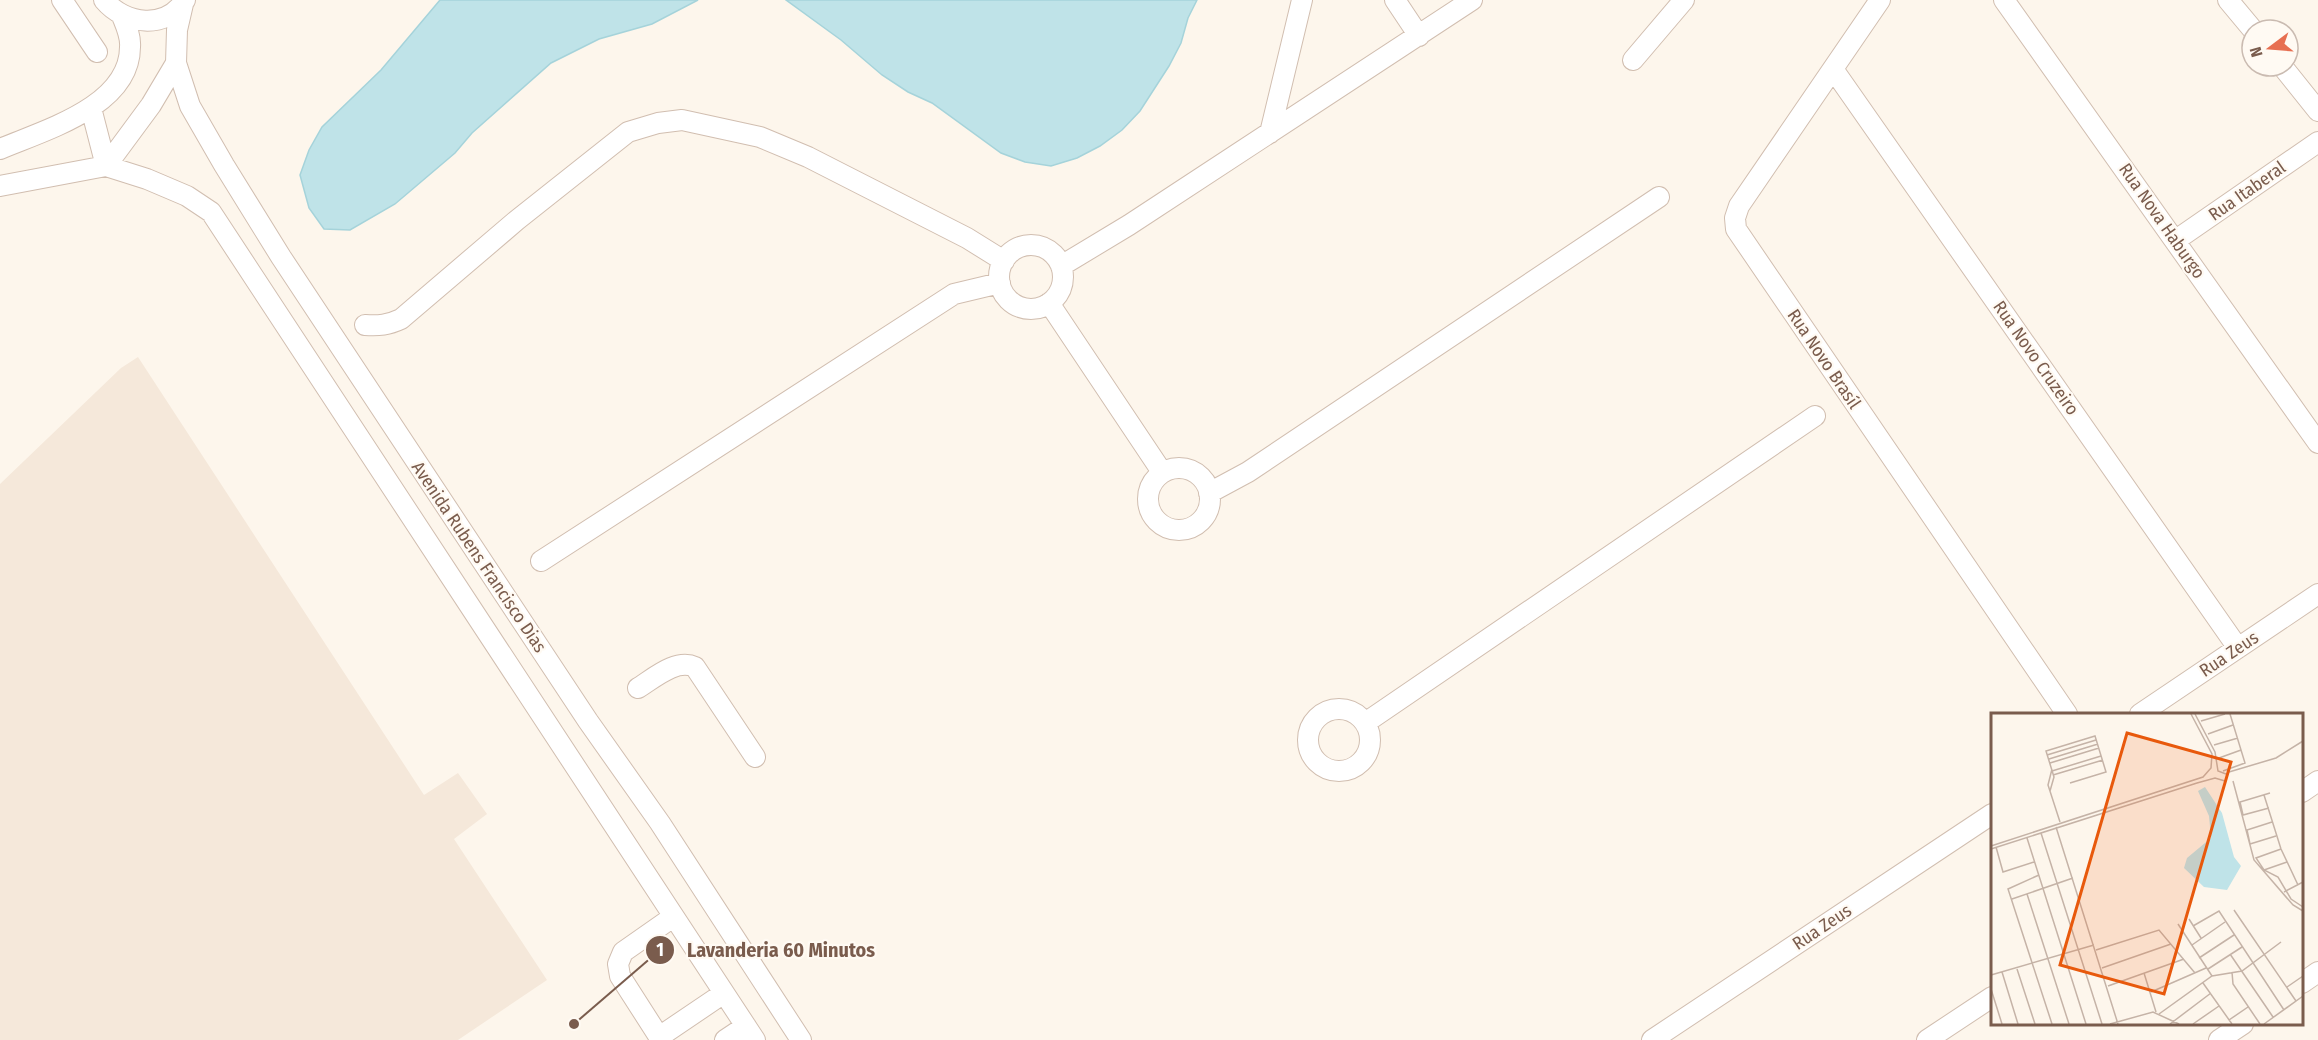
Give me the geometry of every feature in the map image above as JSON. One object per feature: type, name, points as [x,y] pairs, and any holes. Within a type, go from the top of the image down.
[{"type":"street","points":[[62,0],[97,52]]},
{"type":"street","points":[[104,0],[111,9],[122,16],[148,21],[161,19],[173,13],[184,2]]},
{"type":"street","points":[[1270,133],[1302,0]]},
{"type":"street","points":[[1395,0],[1419,36]]},
{"type":"street","points":[[1061,266],[1270,133],[1472,0]]},
{"type":"street","points":[[1633,60],[1684,0]]},
{"type":"street","name":"Rua Novo Brasíl","points":[[1880,0],[1739,206],[1735,218],[1736,229],[2066,713]]},
{"type":"street","name":"Rua Nova Haburgo","points":[[2004,0],[2318,443]]},
{"type":"street","points":[[2228,0],[2243,18]]},
{"type":"street","name":"Avenida Rubens Francisco Dias","points":[[184,2],[177,30],[176,63],[190,106],[224,165],[281,257],[575,702],[660,823],[801,1040]]},
{"type":"street","points":[[0,149],[91,108],[113,91],[125,72],[131,49],[130,37],[122,16]]},
{"type":"street","name":"Avenida Rubens Francisco Dias","points":[[106,166],[151,105],[176,63]]},
{"type":"street","name":"Rua Novo Cruzeiro","points":[[1833,69],[2238,648]]},
{"type":"street","points":[[2292,78],[2318,111]]},
{"type":"street","points":[[91,108],[106,166]]},
{"type":"street","points":[[364,325],[390,324],[401,319],[517,220],[628,132],[657,123],[682,120],[760,137],[808,157],[967,238],[1004,261]]},
{"type":"street","name":"Rua Itaberal","points":[[2176,240],[2318,142]]},
{"type":"street","name":"Avenida Rubens Francisco Dias","points":[[1,185],[106,166],[147,179],[187,196],[212,212],[751,1033]]},
{"type":"street","points":[[1209,493],[1248,472],[1659,197]]},
{"type":"street","points":[[1039,246],[1056,257],[1061,266],[1062,287],[1049,303],[1038,308],[1025,308],[1014,304],[1005,295],[1000,284],[999,276],[1004,261],[1019,247],[1039,246]]},
{"type":"street","points":[[541,561],[954,294],[1000,284]]},
{"type":"street","points":[[1049,303],[1162,472]]},
{"type":"street","points":[[1365,723],[1815,416]]},
{"type":"street","points":[[1181,467],[1200,475],[1209,493],[1210,502],[1207,512],[1195,526],[1176,530],[1166,528],[1151,514],[1148,505],[1150,486],[1162,472],[1171,468],[1181,467]]},
{"type":"street","name":"Rua Zeus","points":[[2141,713],[2318,594]]},
{"type":"street","points":[[638,688],[672,668],[683,665],[695,668],[755,757]]},
{"type":"street","points":[[2303,791],[2318,781]]},
{"type":"street","name":"Rua Zeus","points":[[1652,1040],[1991,815]]},
{"type":"street","points":[[673,917],[623,952],[618,964],[620,976],[660,1038],[724,993]]},
{"type":"street","points":[[2303,982],[2318,972]]},
{"type":"street","points":[[1927,1040],[1991,998]]},
{"type":"street","points":[[2218,1035],[2239,1025]]},
{"type":"street","points":[[725,1040],[751,1033]]},
{"type":"shaded area","points":[[138,357],[424,795],[458,773],[487,814],[454,839],[547,980],[458,1040],[0,1040],[0,484],[121,368]]},
{"type":"water","points":[[440,0],[698,0],[652,24],[599,39],[551,63],[472,133],[455,153],[395,204],[350,230],[324,229],[309,208],[300,175],[309,150],[322,127],[381,70]]},
{"type":"water","points":[[786,0],[1197,0],[1188,18],[1181,43],[1140,111],[1122,130],[1100,146],[1077,158],[1051,166],[1025,162],[1001,153],[932,103],[908,92],[882,75],[841,40]]},
{"type":"place","name":"Lavanderia 60 Minutos","points":[[574,1024]]}]
